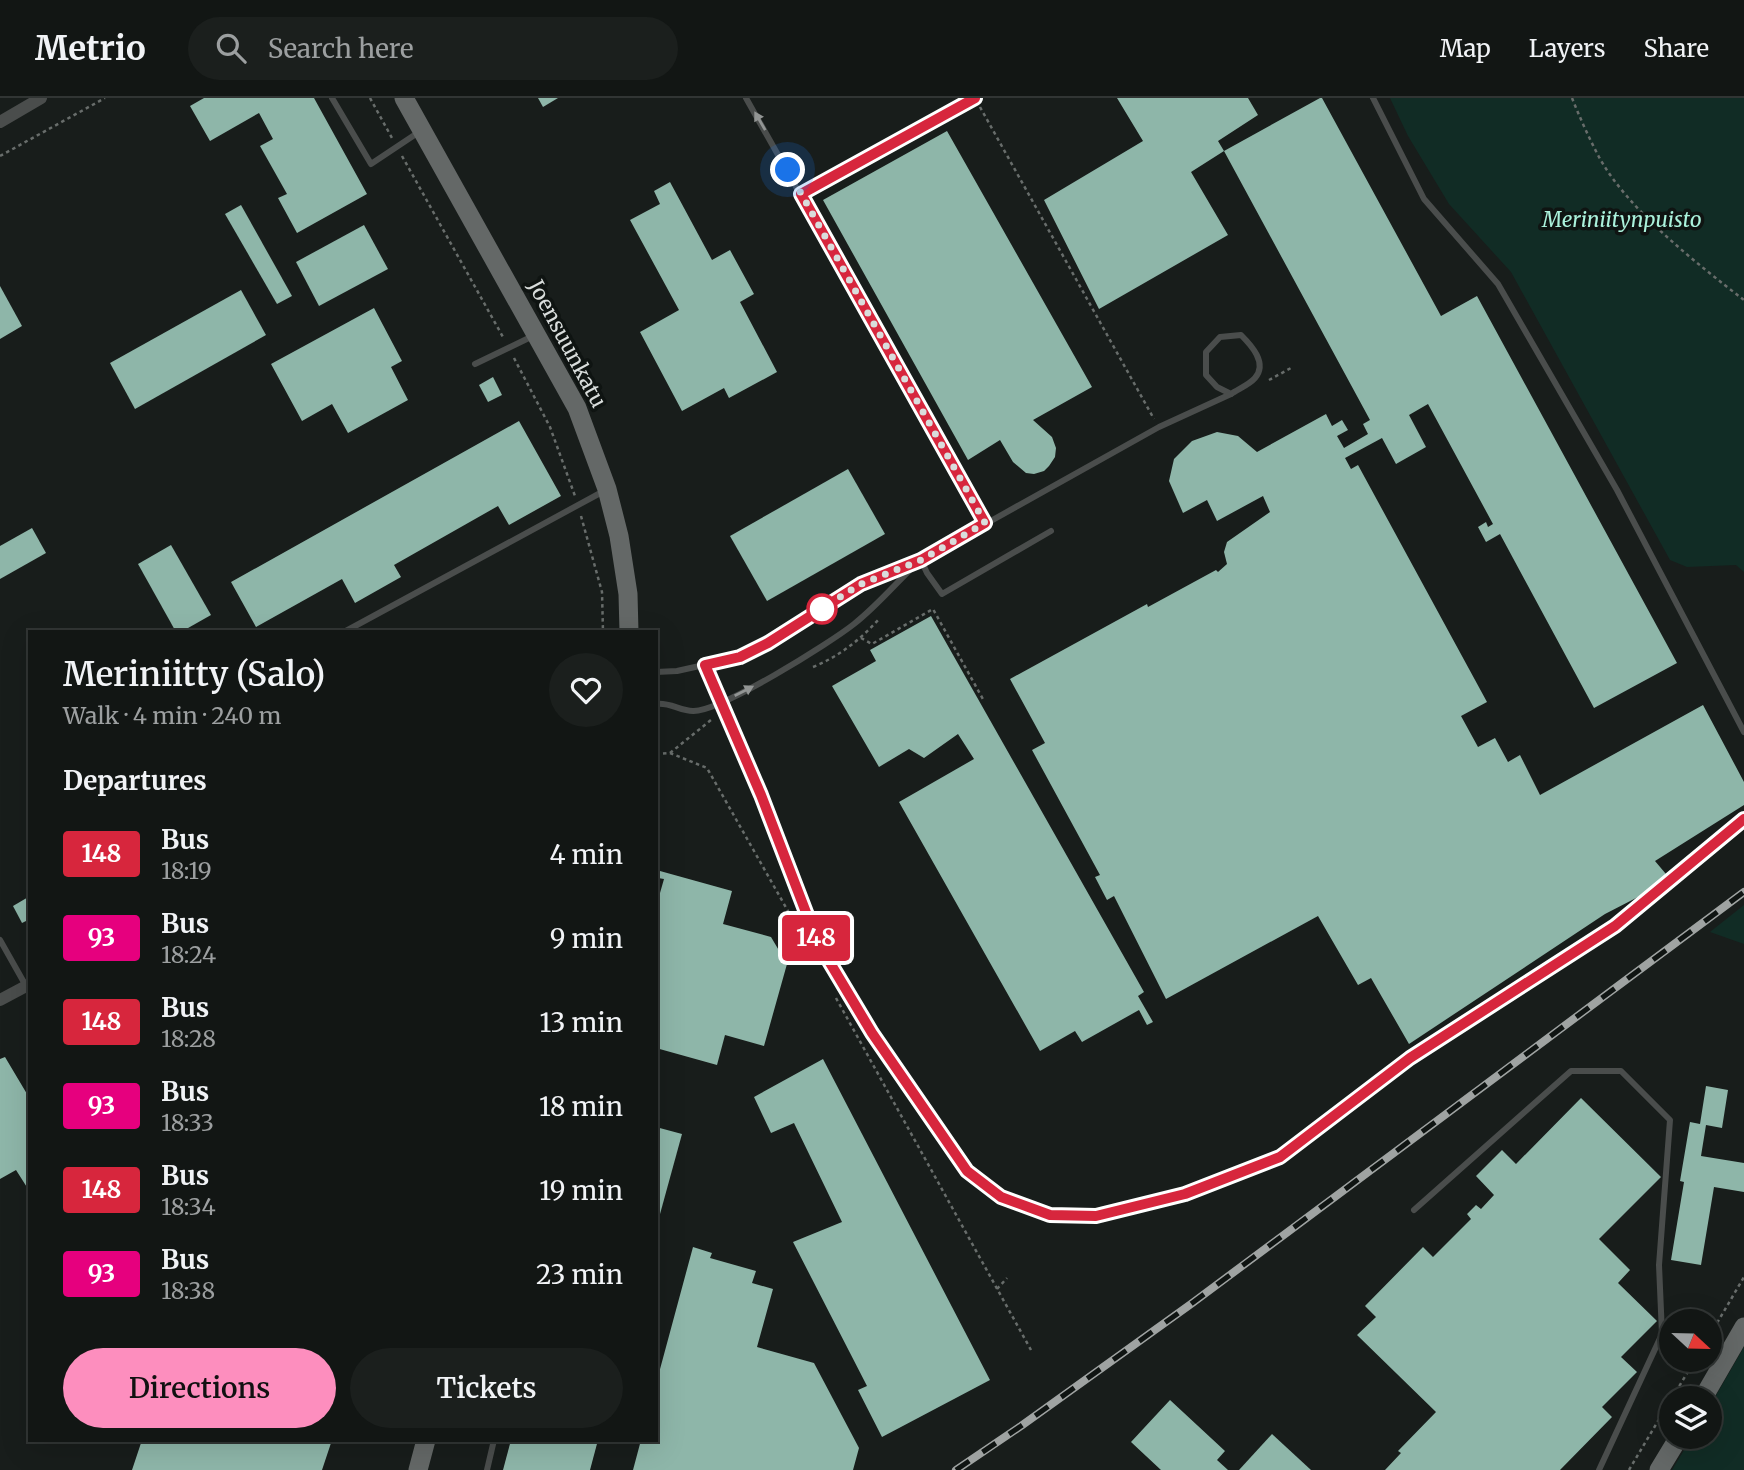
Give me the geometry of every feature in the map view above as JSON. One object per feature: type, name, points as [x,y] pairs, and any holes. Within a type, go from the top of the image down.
[{"type":"street","points":[[0,122],[41,98]]},
{"type":"street","name":"Joensuunkatu","points":[[404,98],[577,408],[607,489],[619,536],[626,582],[629,630]]},
{"type":"street","points":[[0,1000],[28,985]]},
{"type":"street","points":[[1710,1386],[1744,1327]]},
{"type":"street","points":[[418,1470],[425,1443]]},
{"type":"street","points":[[1659,1470],[1672,1449]]},
{"type":"lane","points":[[332,98],[371,164],[422,129]]},
{"type":"lane","points":[[746,98],[985,523]]},
{"type":"lane","points":[[954,98],[958,106]]},
{"type":"lane","points":[[801,194],[975,98]]},
{"type":"lane","points":[[1373,98],[1424,199],[1499,285],[1617,490],[1744,732]]},
{"type":"lane","points":[[475,364],[538,334]]},
{"type":"lane","points":[[658,672],[677,671],[740,657],[768,643],[861,584],[921,560],[1159,427],[1231,394],[1255,378],[1260,365],[1254,348],[1241,335],[1220,337],[1206,352],[1206,375],[1217,387],[1231,394]]},
{"type":"lane","points":[[348,630],[607,489]]},
{"type":"lane","points":[[921,560],[926,573],[942,594],[1051,531]]},
{"type":"lane","points":[[658,704],[694,711],[721,703],[779,673],[855,623],[921,560]]},
{"type":"lane","points":[[705,665],[761,795],[817,941],[872,1033],[967,1171],[1001,1197],[1050,1215],[1096,1216],[1185,1194],[1280,1157],[1410,1058],[1615,926],[1744,819]]},
{"type":"lane","points":[[0,940],[28,985]]},
{"type":"lane","points":[[1414,1210],[1571,1071],[1621,1071],[1670,1120],[1659,1265],[1662,1334],[1599,1470]]},
{"type":"lane","points":[[486,1470],[493,1442]]},
{"type":"path","points":[[0,156],[105,98]]},
{"type":"path","points":[[975,98],[1159,427]]},
{"type":"path","points":[[1572,98],[1600,159],[1638,208],[1706,270],[1744,300]]},
{"type":"path","points":[[1268,380],[1291,368]]},
{"type":"path","points":[[861,638],[872,644],[933,609],[984,701]]},
{"type":"path","points":[[828,661],[861,638],[883,616]]},
{"type":"path","points":[[658,754],[670,753],[707,768],[802,937]]},
{"type":"path","points":[[836,998],[1031,1350]]},
{"type":"path","points":[[1722,1315],[1744,1277]]},
{"type":"path","points":[[997,1289],[1007,1278]]},
{"type":"path","points":[[1629,1470],[1659,1420]]},
{"type":"green space","name":"Meriniitynpuisto","points":[[1390,98],[1744,98],[1744,572],[1736,565],[1687,567],[1670,560],[1511,272],[1449,204],[1408,136]]},
{"type":"green space","points":[[1744,905],[1744,944],[1710,932]]},
{"type":"green space","points":[[1744,1347],[1744,1470],[1672,1470],[1685,1449],[1722,1449],[1722,1386]]},
{"type":"building","points":[[204,98],[314,98],[367,194],[297,233],[278,198],[287,194],[260,146],[273,139],[259,113],[210,141],[190,106]]},
{"type":"building","points":[[538,98],[558,98],[543,107]]},
{"type":"building","points":[[1117,98],[1248,98],[1258,115],[1218,141],[1224,151],[1191,172],[1228,235],[1099,309],[1044,200],[1143,141]]},
{"type":"building","points":[[1320,98],[1441,316],[1477,296],[1677,663],[1594,708],[1500,534],[1486,542],[1478,527],[1486,522],[1488,527],[1493,524],[1428,404],[1409,415],[1426,447],[1396,464],[1382,438],[1345,458],[1351,469],[1358,465],[1487,702],[1461,716],[1478,747],[1495,738],[1508,762],[1520,755],[1540,795],[1703,705],[1744,782],[1744,805],[1655,861],[1671,880],[1605,914],[1409,1044],[1371,978],[1358,985],[1318,916],[1166,999],[1114,896],[1107,900],[1095,877],[1100,875],[1032,750],[1045,743],[1010,679],[1147,604],[1148,607],[1216,570],[1218,572],[1227,564],[1224,552],[1227,542],[1270,512],[1263,496],[1217,521],[1207,500],[1183,513],[1169,481],[1174,459],[1192,441],[1217,432],[1238,436],[1257,452],[1326,414],[1332,426],[1342,420],[1348,430],[1337,436],[1344,448],[1368,434],[1363,424],[1370,420],[1224,151]]},
{"type":"building","points":[[947,131],[1092,387],[1033,420],[1052,437],[1056,448],[1055,457],[1049,466],[1034,474],[1026,473],[1013,462],[1000,440],[968,460],[823,200]]},
{"type":"building","points":[[670,182],[712,260],[730,250],[754,294],[740,302],[777,372],[729,398],[724,388],[682,411],[640,332],[679,310],[630,220],[660,204],[654,191]]},
{"type":"building","points":[[241,205],[292,296],[277,304],[225,214]]},
{"type":"building","points":[[364,225],[388,269],[319,306],[296,262]]},
{"type":"building","points":[[0,286],[22,326],[0,339]]},
{"type":"building","points":[[241,290],[266,335],[135,409],[110,363]]},
{"type":"building","points":[[374,308],[402,361],[391,367],[408,400],[348,433],[332,404],[302,421],[271,364]]},
{"type":"building","points":[[493,377],[502,395],[488,402],[479,385]]},
{"type":"building","points":[[519,421],[561,496],[509,525],[498,506],[394,565],[401,577],[355,603],[342,579],[256,627],[231,582]]},
{"type":"building","points":[[848,469],[885,534],[767,601],[730,536]]},
{"type":"building","points":[[32,528],[46,553],[0,579],[0,546]]},
{"type":"building","points":[[171,545],[211,615],[185,630],[175,630],[138,564]]},
{"type":"building","points":[[931,616],[1144,992],[1138,996],[1153,1022],[1147,1025],[1139,1010],[1082,1042],[1075,1031],[1040,1051],[899,802],[974,759],[958,734],[924,758],[909,749],[879,767],[832,686],[876,661],[870,650]]},
{"type":"building","points":[[660,871],[732,891],[723,924],[771,937],[787,964],[764,1046],[725,1035],[717,1065],[658,1049],[658,900],[664,879],[658,878]]},
{"type":"building","points":[[28,897],[28,920],[22,923],[13,906]]},
{"type":"building","points":[[5,1057],[28,1096],[28,1189],[16,1170],[0,1179],[0,1059]]},
{"type":"building","points":[[823,1059],[990,1380],[882,1437],[858,1390],[867,1386],[793,1242],[842,1222],[794,1123],[771,1133],[754,1097]]},
{"type":"building","points":[[1706,1086],[1728,1090],[1722,1128],[1706,1125],[1701,1156],[1744,1163],[1744,1192],[1714,1187],[1701,1265],[1671,1260],[1684,1182],[1680,1181],[1690,1122],[1700,1124]]},
{"type":"building","points":[[1581,1098],[1661,1177],[1599,1239],[1630,1270],[1618,1283],[1657,1321],[1621,1357],[1637,1372],[1602,1407],[1612,1417],[1560,1470],[1385,1470],[1401,1453],[1398,1451],[1436,1412],[1357,1335],[1376,1317],[1365,1306],[1423,1247],[1433,1257],[1471,1219],[1467,1214],[1476,1205],[1481,1209],[1494,1195],[1476,1176],[1502,1150],[1516,1164]]},
{"type":"building","points":[[658,1128],[682,1134],[658,1221]]},
{"type":"building","points":[[693,1247],[712,1253],[710,1258],[756,1271],[752,1283],[773,1289],[757,1347],[814,1363],[859,1448],[853,1470],[633,1470],[640,1442],[658,1442],[658,1377]]},
{"type":"building","points":[[1170,1400],[1225,1451],[1217,1460],[1228,1470],[1161,1470],[1131,1442]]},
{"type":"building","points":[[1272,1434],[1311,1470],[1239,1470]]},
{"type":"building","points":[[141,1442],[331,1442],[322,1470],[132,1470]]},
{"type":"building","points":[[510,1442],[597,1442],[590,1470],[503,1470]]},
{"type":"railway","points":[[956,1470],[1191,1304],[1744,892]]},
{"type":"bus line","name":"148","points":[[975,98],[801,194],[985,523],[921,560],[861,584],[768,643],[740,657],[705,665],[761,795],[817,941],[872,1033],[967,1171],[1001,1197],[1050,1215],[1096,1216],[1185,1194],[1280,1157],[1410,1058],[1615,926],[1744,819]]},
{"type":"route","points":[[788,170],[985,523],[921,560],[861,584],[814,613],[822,609]]}]
